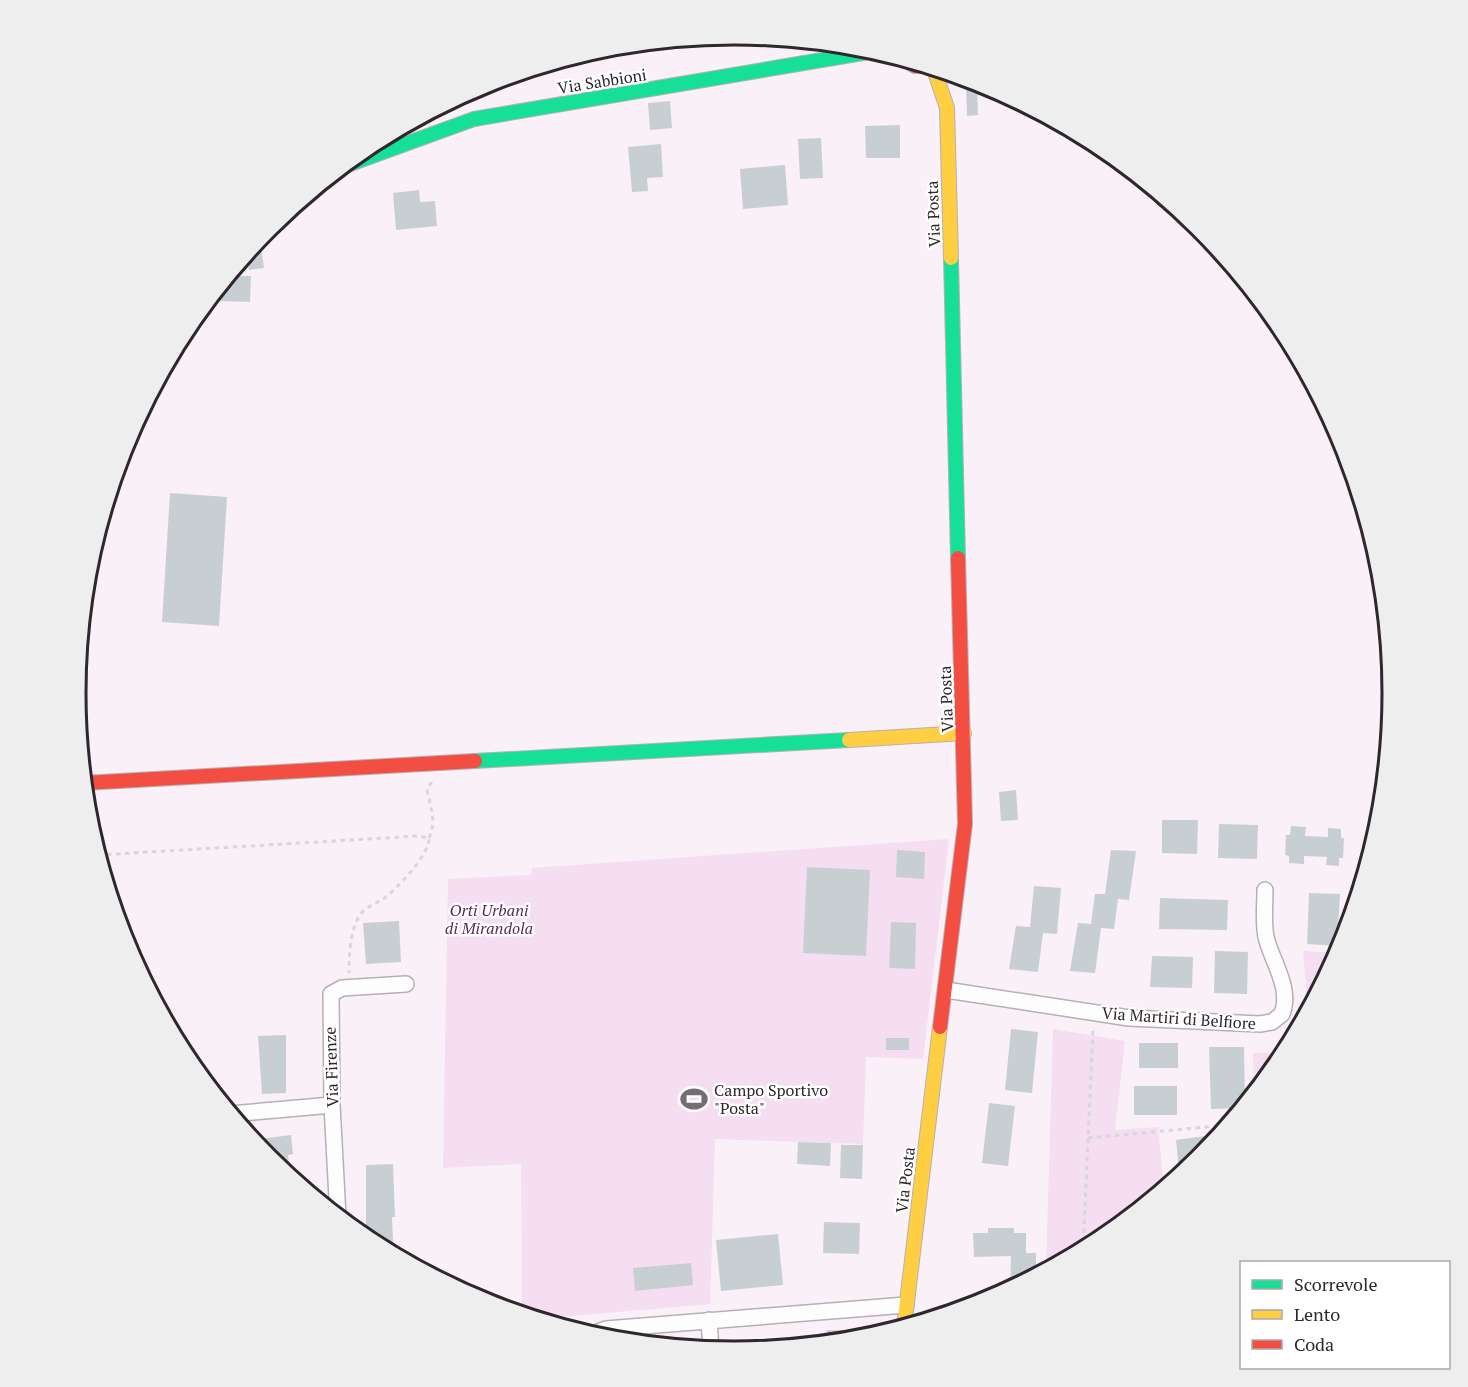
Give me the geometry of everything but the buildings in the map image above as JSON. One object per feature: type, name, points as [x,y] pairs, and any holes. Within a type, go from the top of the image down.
[{"type":"street","name":"Via Sabbioni","points":[[370,157],[474,119],[849,55]]},
{"type":"street","name":"Via Posta","points":[[905,1319],[964,845],[964,733],[947,108],[937,77]]},
{"type":"street","points":[[92,783],[964,733]]},
{"type":"street","name":"Via Martiri di Belfiore","points":[[946,990],[1130,1018],[1260,1024],[1278,1019],[1284,1011],[1285,998],[1280,974],[1266,935],[1265,890]]},
{"type":"street","points":[[350,987],[406,984]]},
{"type":"street","name":"Via Firenze","points":[[337,1207],[330,1001],[336,990],[350,987]]},
{"type":"street","points":[[240,1113],[332,1105]]},
{"type":"street","points":[[605,1329],[906,1305]]},
{"type":"street","points":[[709,1320],[710,1341]]},
{"type":"path","points":[[350,987],[349,957],[358,917],[362,911],[385,898],[427,849],[435,825],[435,816],[427,789],[438,775],[438,763]]},
{"type":"path","points":[[106,855],[418,836],[429,838]]},
{"type":"path","points":[[1083,1240],[1094,1012]]},
{"type":"path","points":[[1088,1138],[1217,1126]]},
{"type":"green space","name":"Campo Sportivo \"Posta\"","points":[[949,839],[923,1059],[866,1057],[863,1144],[715,1139],[710,1304],[557,1317],[522,1306],[521,1164],[443,1168],[448,879],[531,875],[532,868]]},
{"type":"green space","points":[[1303,951],[1328,952],[1316,980],[1307,997]]},
{"type":"green space","points":[[1053,1029],[1125,1041],[1115,1130],[1158,1127],[1163,1180],[1094,1233],[1046,1261]]},
{"type":"green space","points":[[1274,1052],[1254,1080],[1253,1053]]},
{"type":"traffic: fast","points":[[370,157],[474,119],[849,55]]},
{"type":"traffic: fast","points":[[951,258],[958,558]]},
{"type":"traffic: fast","points":[[475,761],[849,740]]},
{"type":"traffic: slow","points":[[937,77],[947,108],[951,258]]},
{"type":"traffic: slow","points":[[849,740],[964,733]]},
{"type":"traffic: slow","points":[[905,1319],[940,1027]]},
{"type":"traffic: jam","points":[[940,1027],[965,824],[958,558]]},
{"type":"traffic: jam","points":[[92,783],[475,761]]},
{"type":"place","name":"Campo Sportivo \"Posta\"","points":[[694,1099]]},
{"type":"park label","name":"Orti Urbani di Mirandola","points":[[489,919]]}]
